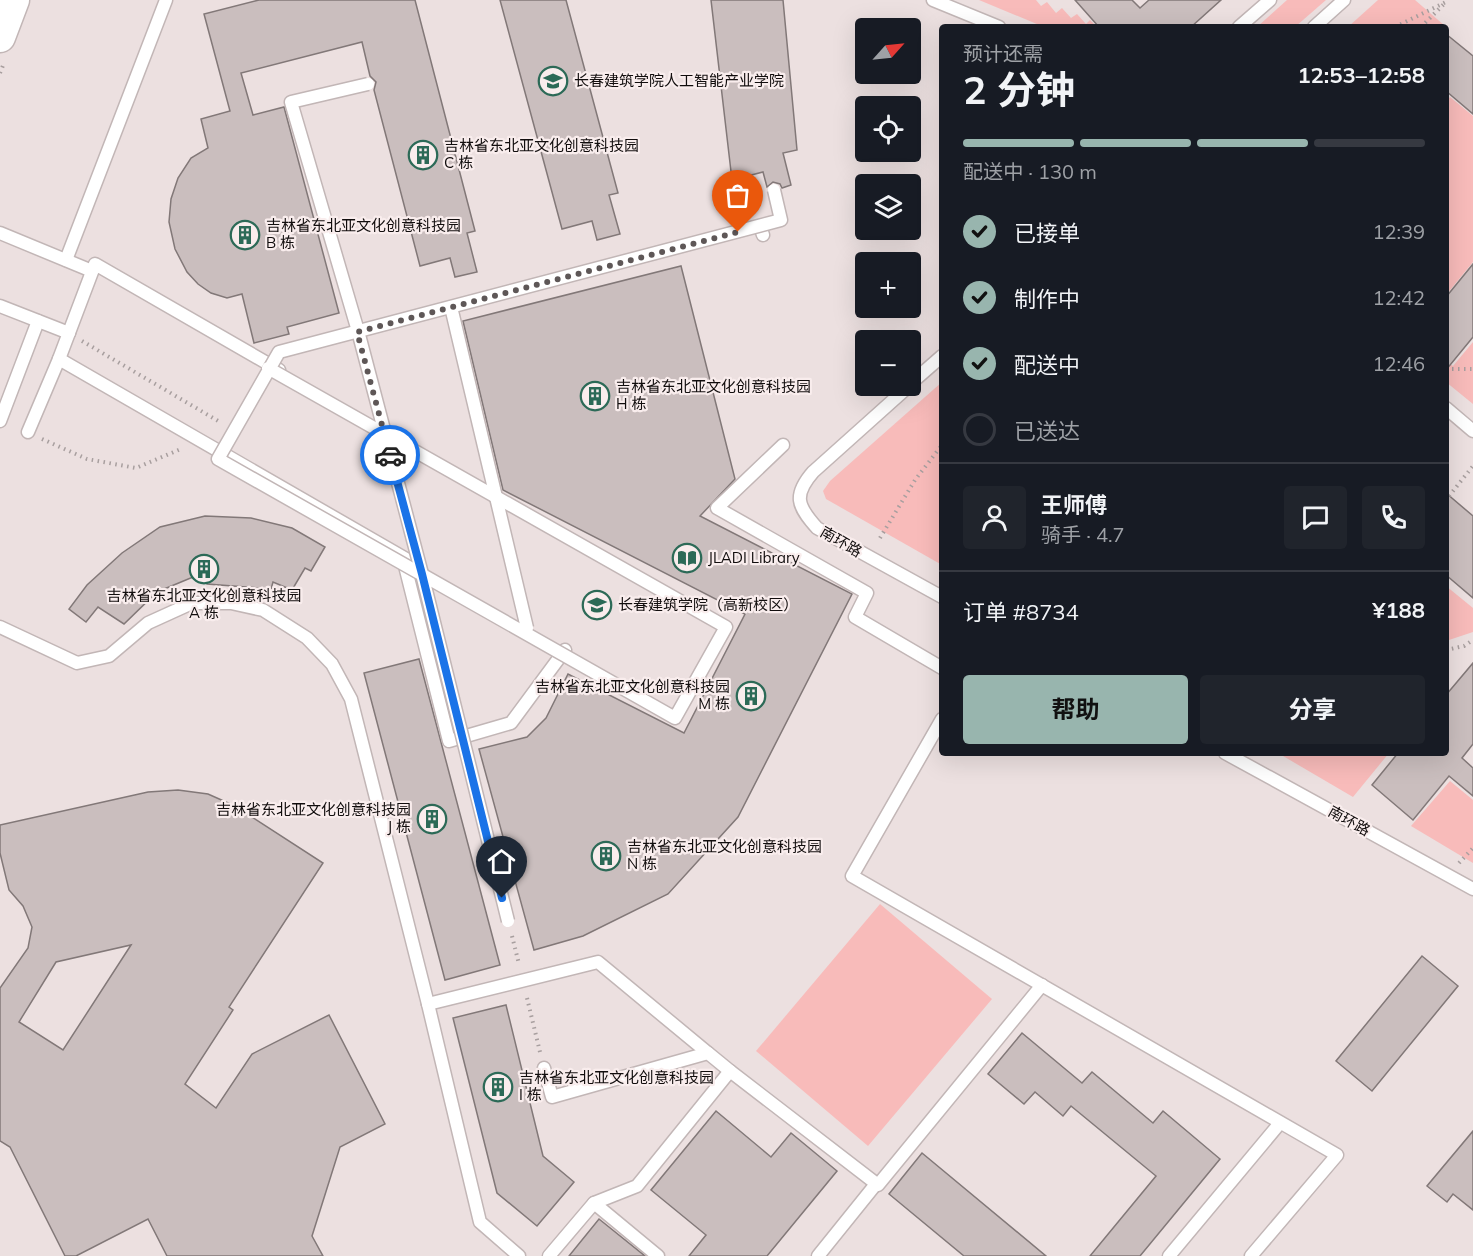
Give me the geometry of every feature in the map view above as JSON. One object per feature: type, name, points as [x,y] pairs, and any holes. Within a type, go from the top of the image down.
[{"type":"street","points":[[0,37],[14,0]]},
{"type":"lane","points":[[66,260],[166,0]]},
{"type":"lane","points":[[933,0],[992,24]]},
{"type":"lane","points":[[1242,24],[1270,0]]},
{"type":"lane","points":[[1317,24],[1344,0]]},
{"type":"lane","points":[[368,84],[291,102],[357,332],[422,574],[508,921]]},
{"type":"lane","points":[[268,368],[726,627],[675,718],[218,459],[268,368],[279,352],[762,230],[781,220],[774,190]]},
{"type":"lane","points":[[0,233],[92,271]]},
{"type":"lane","points":[[28,432],[95,264],[725,627],[675,714],[59,359]]},
{"type":"lane","points":[[0,306],[69,333]]},
{"type":"lane","points":[[451,307],[527,628]]},
{"type":"lane","points":[[0,421],[38,321]]},
{"type":"lane","name":"南环路","points":[[921,375],[939,359]]},
{"type":"lane","name":"南环路","points":[[898,396],[813,472],[801,485],[800,500],[805,515],[817,528],[939,595]]},
{"type":"lane","points":[[1449,411],[1473,431]]},
{"type":"lane","points":[[783,445],[717,508],[867,593],[855,617],[939,666]]},
{"type":"lane","points":[[403,557],[449,741],[511,723],[565,650]]},
{"type":"lane","points":[[0,627],[77,663],[109,656],[148,623],[192,603],[231,603],[263,610],[307,638],[332,664],[351,699],[480,1222],[519,1256]]},
{"type":"lane","points":[[939,724],[852,876],[1337,1155],[1251,1256]]},
{"type":"lane","name":"南环路","points":[[1230,756],[1473,889]]},
{"type":"lane","points":[[428,1004],[598,962],[730,1071],[876,1184]]},
{"type":"lane","points":[[818,1256],[1042,985]]},
{"type":"lane","points":[[544,1068],[552,1097],[708,1053]]},
{"type":"lane","points":[[549,1256],[594,1203],[637,1186],[730,1071]]},
{"type":"lane","points":[[1169,1256],[1280,1123]]},
{"type":"lane","points":[[594,1203],[658,1256]]},
{"type":"path","points":[[1401,24],[1448,1],[1424,24]]},
{"type":"path","points":[[69,333],[234,430]]},
{"type":"path","points":[[1449,369],[1473,369]]},
{"type":"path","points":[[28,432],[87,459],[136,468],[189,445],[218,459]]},
{"type":"path","points":[[880,538],[915,480],[939,449]]},
{"type":"path","points":[[1449,496],[1473,466]]},
{"type":"path","points":[[1449,649],[1464,646],[1473,640]]},
{"type":"path","points":[[1458,864],[1473,848]]},
{"type":"shaded area","points":[[979,0],[1036,0],[1041,6],[1047,2],[1056,13],[1062,8],[1071,18],[1077,14],[1086,24],[1037,24]]},
{"type":"shaded area","points":[[1287,0],[1326,0],[1298,24],[1260,24]]},
{"type":"shaded area","points":[[1378,0],[1415,0],[1443,24],[1351,24]]},
{"type":"shaded area","points":[[1449,98],[1473,116],[1473,262],[1449,291]]},
{"type":"shaded area","points":[[1473,342],[1473,404],[1449,384],[1449,363],[1453,366]]},
{"type":"shaded area","points":[[939,385],[939,563],[826,499],[823,491],[830,481]]},
{"type":"shaded area","points":[[1449,588],[1473,608],[1473,632],[1449,640]]},
{"type":"shaded area","points":[[1283,756],[1387,756],[1353,797]]},
{"type":"shaded area","points":[[1450,781],[1473,800],[1473,863],[1411,826]]},
{"type":"shaded area","points":[[880,904],[992,999],[868,1146],[756,1051]]},
{"type":"building","points":[[259,0],[415,0],[475,231],[467,233],[477,272],[455,277],[450,258],[420,266],[374,90],[376,82],[370,76],[362,42],[241,73],[253,115],[284,107],[339,313],[287,327],[289,334],[254,343],[242,294],[227,298],[211,293],[187,272],[175,249],[169,222],[171,199],[178,178],[191,158],[208,148],[201,119],[230,111],[204,14]]},
{"type":"building","points":[[500,0],[566,0],[618,193],[609,195],[620,234],[597,240],[592,221],[562,229]]},
{"type":"building","points":[[711,0],[783,0],[797,150],[783,153],[791,185],[782,188],[780,184],[773,182],[767,187],[763,172],[732,180]]},
{"type":"building","points":[[1075,0],[1132,0],[1140,8],[1149,0],[1221,0],[1194,24],[1096,24]]},
{"type":"building","points":[[1449,36],[1473,56],[1473,114],[1449,94]]},
{"type":"building","points":[[1473,264],[1473,337],[1449,366],[1449,293]]},
{"type":"building","points":[[681,266],[735,479],[700,516],[852,594],[738,817],[668,894],[583,936],[534,950],[479,749],[527,737],[546,718],[568,674],[684,733],[745,614],[503,490],[463,321]]},
{"type":"building","points":[[1449,496],[1473,516],[1473,598],[1449,578]]},
{"type":"building","name":"吉林省东北亚文化创意科技园 A 栋","points":[[205,516],[251,518],[292,528],[325,547],[311,571],[305,568],[292,590],[273,582],[271,589],[207,584],[205,572],[157,592],[124,624],[98,607],[86,622],[69,609],[87,585],[122,553],[160,527]]},
{"type":"building","name":"吉林省东北亚文化创意科技园 J 栋","points":[[419,659],[500,965],[445,980],[364,673]]},
{"type":"building","points":[[1473,663],[1473,744],[1462,758],[1473,768],[1473,796],[1449,776],[1413,820],[1372,785],[1396,756],[1449,756],[1449,691]]},
{"type":"building","points":[[178,790],[208,794],[235,806],[323,863],[229,1007],[233,1010],[185,1084],[216,1108],[252,1054],[329,1015],[385,1124],[340,1147],[312,1236],[323,1256],[167,1256],[148,1219],[76,1256],[65,1256],[10,1147],[0,1141],[0,988],[28,948],[32,927],[23,906],[9,890],[0,853],[0,825],[148,792]],"holes":[[[131,945],[63,1050],[19,1022],[56,962]]]},
{"type":"building","points":[[1422,956],[1458,986],[1372,1091],[1336,1061]]},
{"type":"building","name":"吉林省东北亚文化创意科技园 I 栋","points":[[506,1005],[543,1156],[574,1182],[537,1226],[497,1193],[453,1018]]},
{"type":"building","points":[[1022,1033],[1082,1083],[1092,1072],[1153,1123],[1163,1111],[1220,1159],[1140,1256],[1090,1256],[1156,1176],[1071,1106],[1063,1116],[1035,1092],[1024,1104],[988,1074]]},
{"type":"building","points":[[716,1111],[771,1157],[791,1133],[837,1171],[767,1256],[689,1256],[706,1235],[651,1190]]},
{"type":"building","points":[[1473,1131],[1473,1210],[1453,1194],[1447,1202],[1427,1186]]},
{"type":"building","points":[[922,1153],[1046,1256],[964,1256],[889,1194]]},
{"type":"building","points":[[599,1219],[645,1256],[569,1256]]},
{"type":"way so far","points":[[390,455],[357,332],[738,232]]},
{"type":"place","name":"长春建筑学院人工智能产业学院","points":[[553,81]]},
{"type":"place","name":"吉林省东北亚文化创意科技园 C 栋","points":[[423,155]]},
{"type":"place","name":"吉林省东北亚文化创意科技园 B 栋","points":[[245,235]]},
{"type":"place","name":"吉林省东北亚文化创意科技园 H 栋","points":[[595,396]]},
{"type":"place","name":"JLADI Library","points":[[687,558]]},
{"type":"place","name":"吉林省东北亚文化创意科技园 A 栋","points":[[204,569]]},
{"type":"place","name":"长春建筑学院（高新校区）","points":[[597,605]]},
{"type":"place","name":"吉林省东北亚文化创意科技园 M 栋","points":[[751,696]]},
{"type":"place","name":"吉林省东北亚文化创意科技园 J 栋","points":[[432,819]]},
{"type":"place","name":"吉林省东北亚文化创意科技园 N 栋","points":[[606,856]]},
{"type":"place","name":"吉林省东北亚文化创意科技园 I 栋","points":[[498,1087]]},
{"type":"route","points":[[390,455],[422,574],[502,898]]}]
